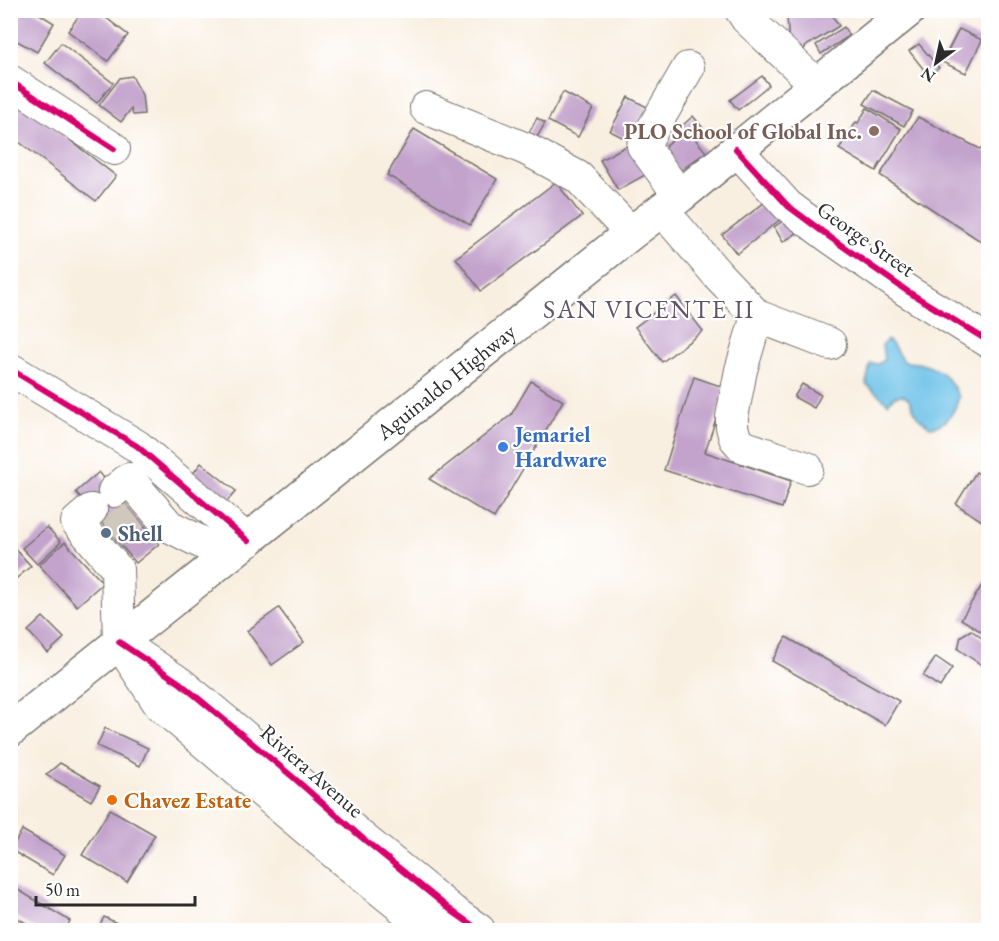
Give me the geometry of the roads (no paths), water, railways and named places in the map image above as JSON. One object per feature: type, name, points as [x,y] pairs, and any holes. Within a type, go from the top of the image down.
[{"type":"main road","name":"Aguinaldo Highway","points":[[14,719],[119,642],[238,548],[909,10]]},
{"type":"street","points":[[741,10],[747,19],[817,85]]},
{"type":"street","points":[[688,68],[643,146],[671,203],[757,316],[830,344]]},
{"type":"street","points":[[10,81],[114,149]]},
{"type":"street","points":[[426,108],[526,149],[578,177],[630,233]]},
{"type":"street","name":"George Street","points":[[736,149],[788,206],[907,291],[988,341]]},
{"type":"street","points":[[757,316],[741,370],[732,417],[735,438],[742,446],[807,468]]},
{"type":"street","points":[[10,369],[136,446],[238,548]]},
{"type":"street","points":[[119,642],[116,515],[169,526],[238,548]]},
{"type":"street","name":"Riviera Avenue","points":[[119,642],[160,705],[430,930]]},
{"type":"street","name":"Riviera Avenue","points":[[119,642],[180,683],[361,837],[478,930]]},
{"type":"water","points":[[887,340],[904,361],[933,368],[951,383],[959,397],[953,412],[946,421],[930,427],[917,416],[909,399],[903,395],[895,396],[888,403],[866,384],[870,364],[878,364],[884,360],[882,345]]},
{"type":"tunnel","points":[[111,533],[134,514]]},
{"type":"place","name":"PLO School of Global Inc.","points":[[874,131]]},
{"type":"place","name":"Jemariel Hardware","points":[[503,447]]},
{"type":"place","name":"Shell","points":[[106,533]]},
{"type":"place","name":"Chavez Estate","points":[[112,800]]},
{"type":"district","name":"SAN VICENTE II","points":[[649,309]]}]
